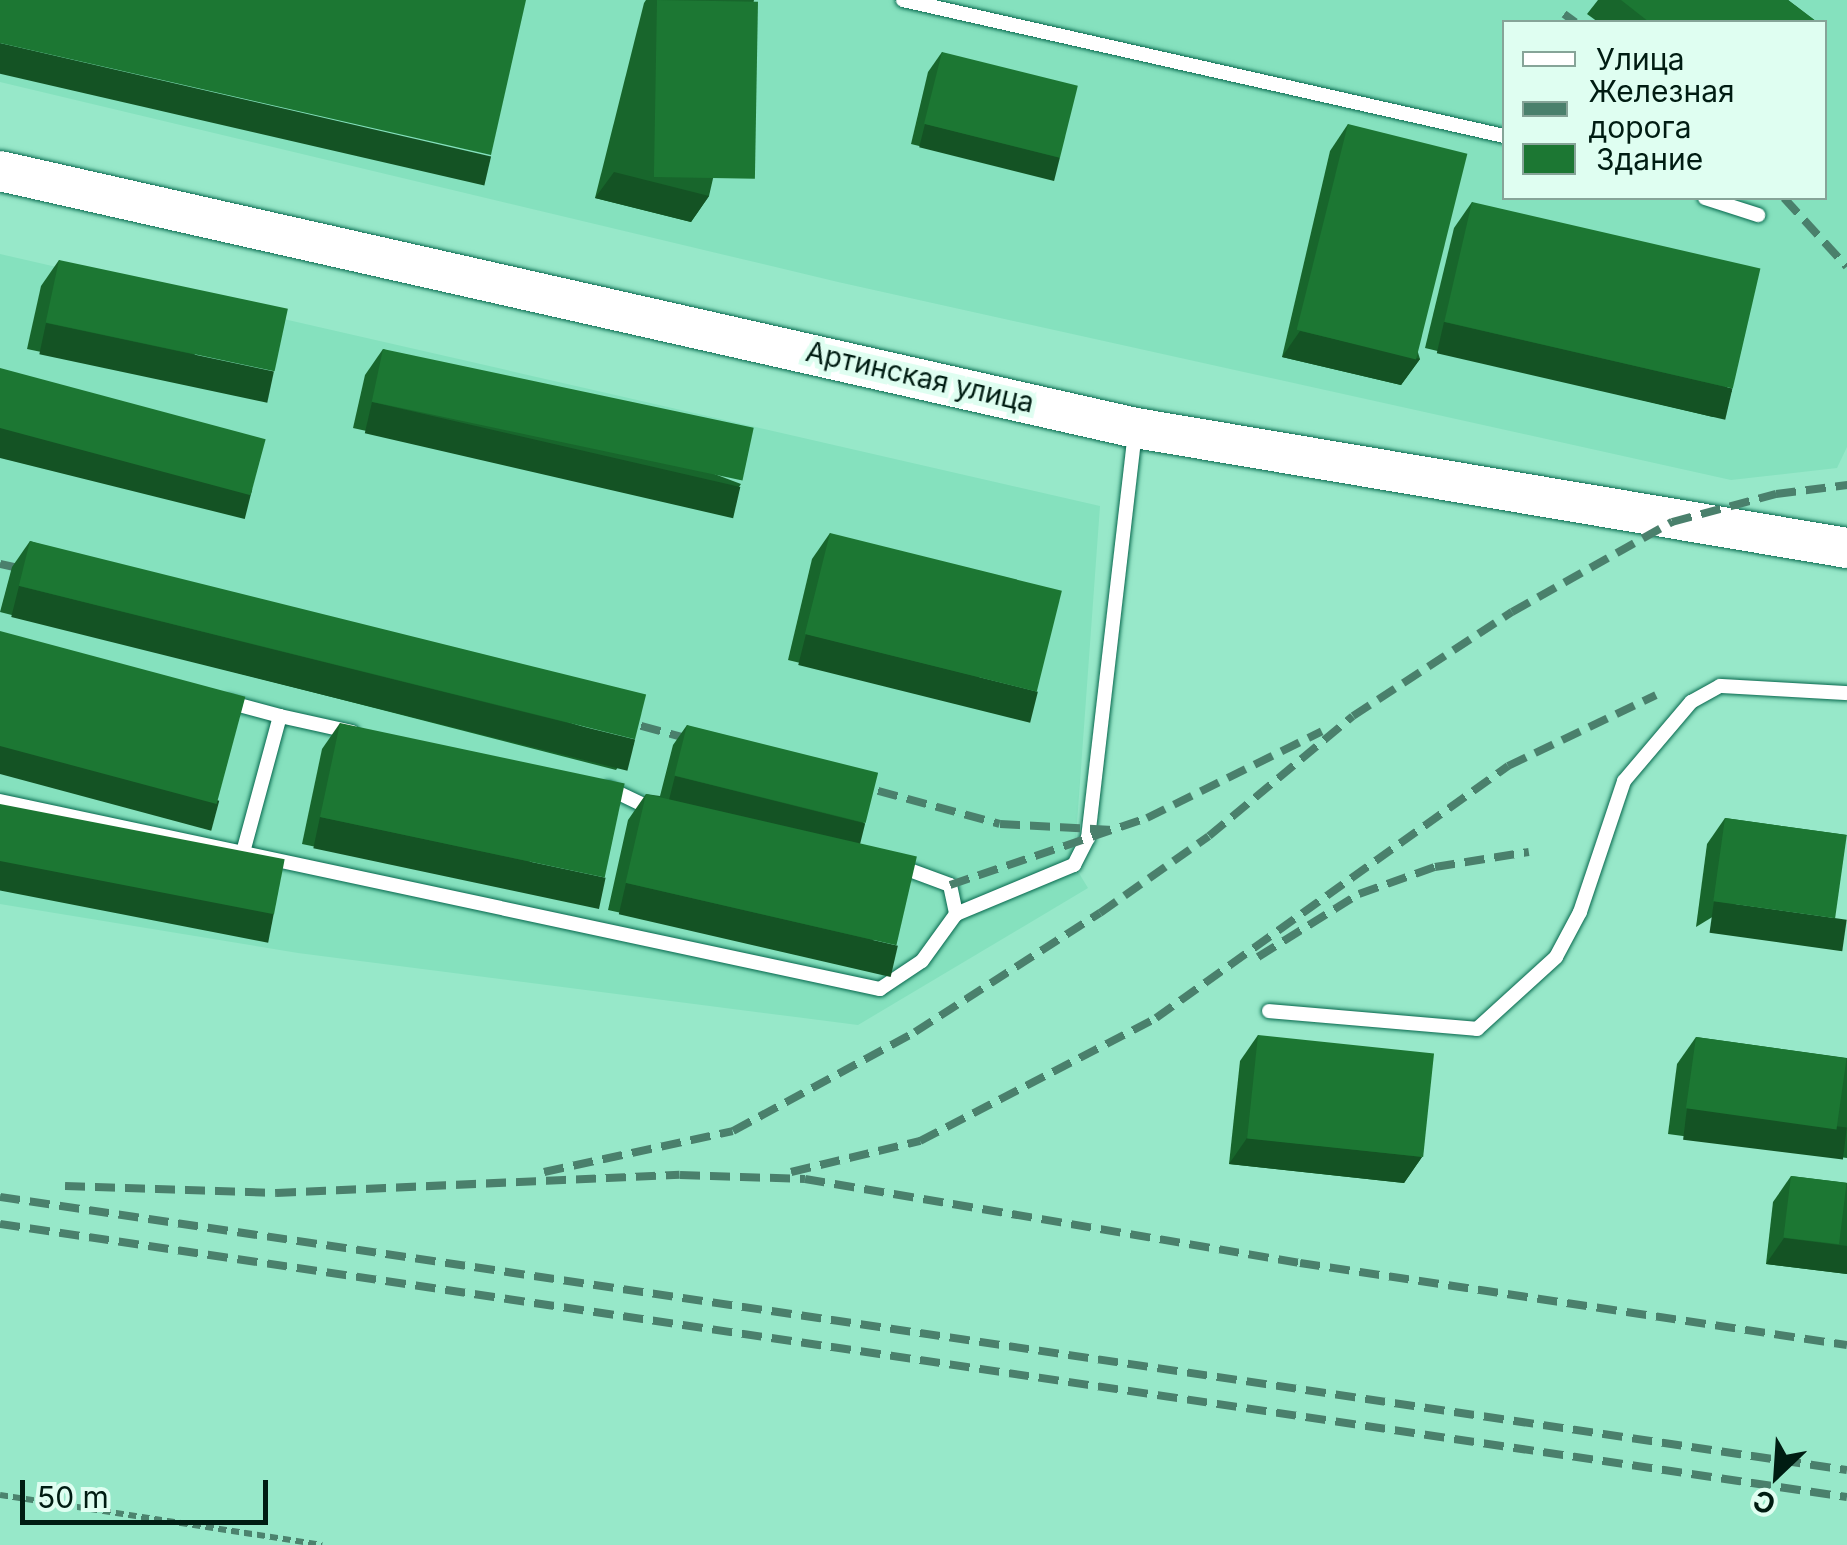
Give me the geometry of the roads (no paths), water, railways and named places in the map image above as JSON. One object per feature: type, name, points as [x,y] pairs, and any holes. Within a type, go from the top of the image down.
[{"type":"street","name":"Артинская улица","points":[[0,171],[1136,428],[1847,548]]},
{"type":"lane","points":[[903,0],[1502,136]]},
{"type":"lane","points":[[1712,200],[1758,215]]},
{"type":"lane","points":[[0,801],[880,990],[922,961],[956,914],[1074,865],[1088,838],[1136,428]]},
{"type":"lane","points":[[1269,1011],[1477,1029],[1556,957],[1580,912],[1624,781],[1690,702],[1720,686],[1847,693]]},
{"type":"lane","points":[[205,695],[372,736]]},
{"type":"lane","points":[[244,852],[280,716]]},
{"type":"lane","points":[[595,786],[679,817]]},
{"type":"lane","points":[[869,860],[950,885],[956,914]]},
{"type":"railway","points":[[1564,14],[1572,20]]},
{"type":"railway","points":[[1786,200],[1847,267]]},
{"type":"railway","points":[[544,1172],[733,1131],[915,1032],[1100,913],[1209,836],[1353,716],[1512,612],[1672,522],[1776,494],[1847,485]]},
{"type":"railway","points":[[0,564],[41,573]]},
{"type":"railway","points":[[791,1172],[920,1141],[1156,1018],[1508,766],[1656,695]]},
{"type":"railway","points":[[612,718],[704,743]]},
{"type":"railway","points":[[950,885],[1147,818],[1322,731]]},
{"type":"railway","points":[[849,783],[1000,824],[1113,830]]},
{"type":"railway","points":[[1258,957],[1359,894],[1435,867],[1529,852]]},
{"type":"railway","points":[[65,1186],[276,1193],[680,1175],[805,1179],[1300,1263],[1847,1345]]},
{"type":"railway","points":[[0,1197],[1847,1470]]},
{"type":"railway","points":[[0,1224],[1847,1497]]}]
